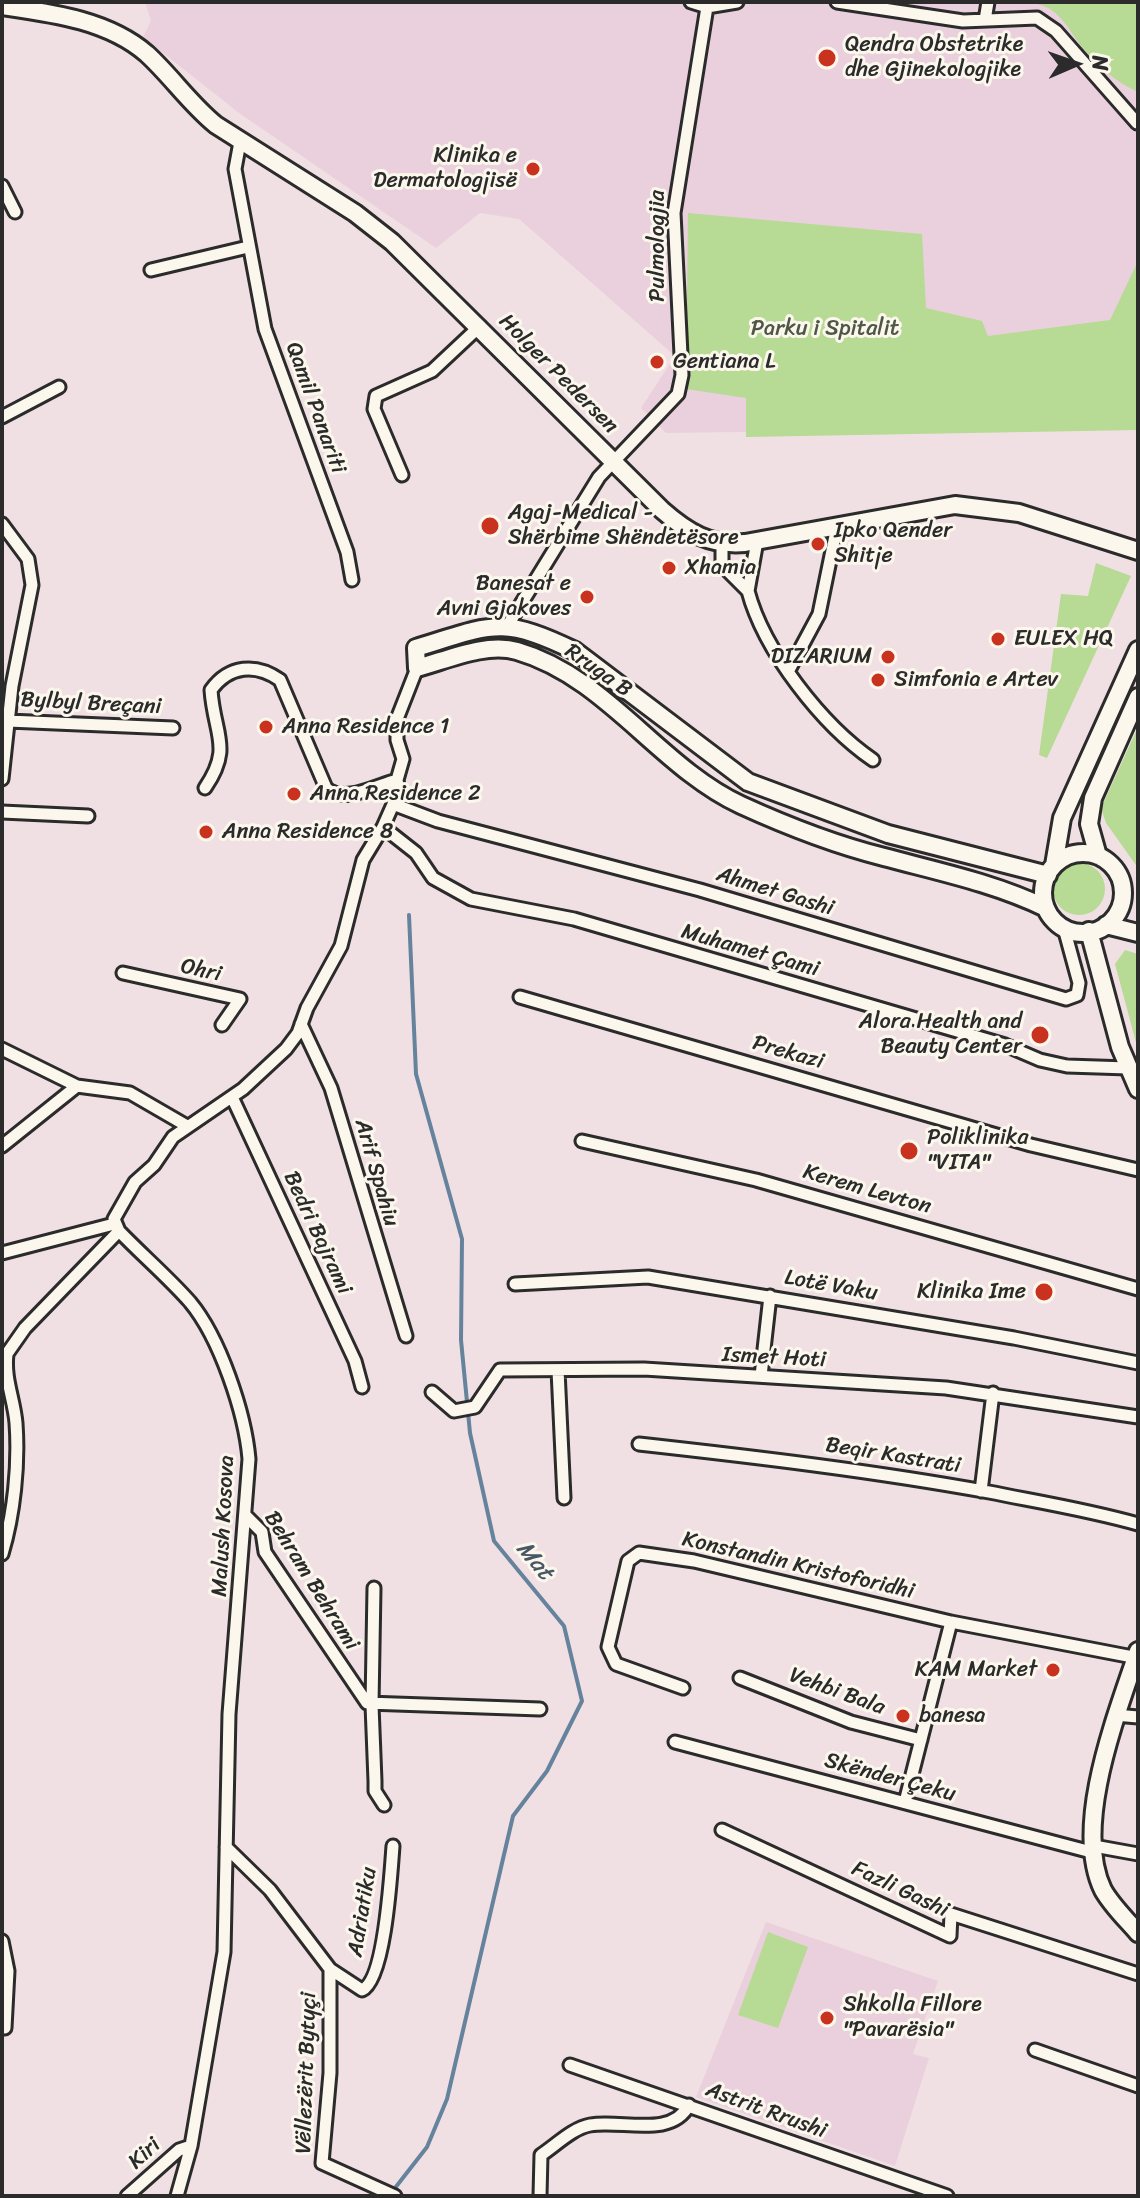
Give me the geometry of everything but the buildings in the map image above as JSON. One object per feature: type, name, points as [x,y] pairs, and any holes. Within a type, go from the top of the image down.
[{"type":"main road","name":"Holger Pedersen","points":[[2,6],[19,5],[95,24],[115,33],[149,56],[194,107],[240,142],[375,228],[480,326],[681,527],[722,544],[757,541],[944,507],[978,506],[1042,519],[1138,551]]},
{"type":"main road","name":"Rruga B","points":[[1046,908],[1012,891],[880,857],[739,804],[701,782],[622,714],[566,672],[538,658],[514,650],[492,649],[417,668],[416,648],[494,625],[508,625],[546,636],[575,651],[748,782],[888,834],[1051,870]]},
{"type":"main road","points":[[1122,890],[1118,910],[1106,925],[1089,931],[1064,928],[1046,908],[1043,889],[1051,870],[1062,818],[1138,650]]},
{"type":"main road","points":[[1098,856],[1089,824],[1093,798],[1138,697]]},
{"type":"main road","points":[[1051,870],[1074,854],[1098,856],[1113,868],[1122,890],[1138,906]]},
{"type":"main road","points":[[1106,925],[1138,933]]},
{"type":"main road","points":[[1089,931],[1128,1068],[1138,1089]]},
{"type":"main road","points":[[1137,1656],[1115,1715],[1095,1809],[1094,1850],[1103,1889],[1138,1933]]},
{"type":"street","points":[[691,2],[707,7],[737,2]]},
{"type":"street","points":[[837,2],[949,19],[1029,17],[1047,23],[1137,123]]},
{"type":"street","points":[[985,20],[988,2]]},
{"type":"street","name":"Pulmologjia","points":[[613,461],[670,405],[680,385],[674,213],[707,7]]},
{"type":"street","name":"Qamil Panariti","points":[[240,142],[235,169],[265,329],[347,552],[352,580]]},
{"type":"street","points":[[2,186],[15,212]]},
{"type":"street","points":[[151,270],[248,247]]},
{"type":"street","points":[[402,475],[374,409],[376,396],[432,371],[480,326]]},
{"type":"street","points":[[2,417],[59,387]]},
{"type":"street","points":[[508,625],[599,477],[613,461]]},
{"type":"street","points":[[2,524],[20,543],[32,570],[31,599],[17,655],[2,779]]},
{"type":"street","points":[[789,670],[819,614],[837,526]]},
{"type":"street","points":[[748,591],[757,541]]},
{"type":"street","points":[[722,544],[722,565],[748,591],[761,622],[798,687],[839,733],[873,760]]},
{"type":"street","points":[[205,788],[219,767],[222,755],[211,690],[219,679],[252,667],[267,671],[280,680],[326,788],[335,795],[346,796],[397,780]]},
{"type":"street","points":[[2,1554],[13,1491],[16,1427],[5,1358],[25,1328],[116,1228],[115,1215],[135,1182],[154,1165],[173,1137],[232,1097],[286,1049],[301,1024],[341,946],[363,860],[383,827],[399,791],[397,780],[403,759],[397,740],[397,719],[417,668]]},
{"type":"street","name":"Bylbyl Breçani","points":[[8,721],[173,728]]},
{"type":"street","name":"Ahmet Gashi","points":[[393,804],[438,821],[700,890],[1066,999],[1077,995],[1079,983],[1064,928]]},
{"type":"street","points":[[2,812],[88,816]]},
{"type":"street","name":"Muhamet Çami","points":[[383,827],[416,853],[433,878],[471,899],[574,919],[1005,1045],[1040,1060],[1067,1066],[1128,1068]]},
{"type":"street","name":"Ohri","points":[[123,973],[240,999],[222,1025]]},
{"type":"street","name":"Prekazi","points":[[520,997],[1031,1145],[1138,1170]]},
{"type":"street","name":"Arif Spahiu","points":[[301,1024],[331,1088],[406,1336]]},
{"type":"street","points":[[2,1049],[77,1086],[130,1093],[187,1126]]},
{"type":"street","points":[[2,1146],[77,1086]]},
{"type":"street","name":"Bedri Bajrami","points":[[232,1097],[355,1361],[362,1387]]},
{"type":"street","name":"Kerem Levton","points":[[582,1141],[770,1184],[1138,1289]]},
{"type":"street","points":[[2,1253],[116,1228]]},
{"type":"street","name":"Malush Kosova","points":[[116,1228],[191,1303],[212,1338],[247,1441],[246,1516],[229,1714],[224,1952],[191,2146],[177,2196]]},
{"type":"street","name":"Lotë Vaku","points":[[515,1284],[648,1277],[1138,1363]]},
{"type":"street","points":[[761,1376],[770,1296]]},
{"type":"street","name":"Ismet Hoti","points":[[432,1392],[454,1411],[475,1407],[500,1370],[644,1369],[993,1393],[1138,1417]]},
{"type":"street","points":[[558,1370],[564,1498]]},
{"type":"street","points":[[981,1491],[993,1393]]},
{"type":"street","name":"Beqir Kastrati","points":[[639,1444],[836,1467],[981,1491],[1138,1524]]},
{"type":"street","name":"Behram Behrami","points":[[246,1516],[262,1532],[265,1552],[295,1600],[372,1705]]},
{"type":"street","name":"Konstandin Kristoforidhi","points":[[683,1688],[616,1664],[611,1657],[608,1647],[628,1561],[639,1553],[694,1561],[951,1622],[1137,1656]]},
{"type":"street","name":"Behram Behrami","points":[[372,1705],[374,1588]]},
{"type":"street","points":[[905,1802],[951,1622]]},
{"type":"street","name":"Vehbi Bala","points":[[740,1678],[851,1722],[921,1740]]},
{"type":"street","points":[[384,1805],[375,1791],[372,1705],[540,1709]]},
{"type":"street","points":[[1115,1715],[1138,1717]]},
{"type":"street","name":"Skënder Çeku","points":[[675,1742],[1094,1850],[1138,1854]]},
{"type":"street","name":"Fazli Gashi","points":[[722,1830],[950,1936],[951,1914],[1138,1974]]},
{"type":"street","name":"Adriatiku","points":[[330,1969],[362,1990],[370,1983],[385,1925],[393,1846]]},
{"type":"street","name":"Vëllezërit Bytyçi","points":[[226,1847],[270,1890],[330,1969],[330,2073],[322,2163],[395,2196]]},
{"type":"street","points":[[2,1941],[8,1971],[5,2028]]},
{"type":"street","points":[[1035,2050],[1138,2086]]},
{"type":"street","name":"Astrit Rrushi","points":[[570,2065],[947,2196]]},
{"type":"street","points":[[540,2196],[541,2155],[589,2125],[672,2122],[684,2115],[689,2105]]},
{"type":"street","name":"Kiri","points":[[127,2196],[179,2150],[191,2146]]},
{"type":"shaded area","points":[[145,2],[1138,2],[1138,427],[666,433],[641,408],[675,356],[519,219],[480,213],[436,248],[239,113],[143,37],[151,21]]},
{"type":"shaded area","name":"Shkolla Fillore \"Pavarësia\"","points":[[766,1922],[938,1981],[913,2054],[929,2058],[895,2166],[696,2097]]},
{"type":"green space","points":[[991,2],[1138,2],[1136,91],[1098,64],[1053,11],[1033,4]]},
{"type":"green space","name":"Parku i Spitalit","points":[[688,213],[922,234],[926,308],[982,321],[988,336],[1110,320],[1138,261],[1138,430],[746,437],[746,398],[686,389]]},
{"type":"green space","points":[[1096,563],[1131,576],[1047,758],[1039,755],[1061,594],[1088,596]]},
{"type":"green space","points":[[1138,727],[1138,868],[1106,823],[1101,808]]},
{"type":"green space","points":[[1079,863],[1098,870],[1105,889],[1098,908],[1079,915],[1060,908],[1053,889],[1060,870]]},
{"type":"green space","points":[[1125,950],[1138,954],[1138,1050],[1115,964]]},
{"type":"green space","points":[[768,1932],[808,1947],[778,2028],[738,2015]]},
{"type":"waterway","name":"Mat","points":[[395,2188],[427,2147],[447,2099],[513,1816],[547,1771],[582,1701],[564,1626],[494,1541],[470,1433],[461,1340],[462,1239],[416,1074],[409,915]]},
{"type":"place","name":"Qendra Obstetrike dhe Gjinekologjike","points":[[827,58]]},
{"type":"place","name":"Klinika e Dermatologjisë","points":[[533,169]]},
{"type":"place","name":"Gentiana L","points":[[657,362]]},
{"type":"place","name":"Agaj-Medical - Shërbime Shëndetësore","points":[[490,526]]},
{"type":"place","name":"Ipko Qender Shitje","points":[[818,544]]},
{"type":"place","name":"Xhamia","points":[[669,568]]},
{"type":"place","name":"Banesat e Avni Gjakoves","points":[[587,597]]},
{"type":"place","name":"EULEX HQ","points":[[998,639]]},
{"type":"place","name":"DIZARIUM","points":[[888,657]]},
{"type":"place","name":"Simfonia e Artev","points":[[878,680]]},
{"type":"place","name":"Anna Residence 1","points":[[266,727]]},
{"type":"place","name":"Anna Residence 2","points":[[294,794]]},
{"type":"place","name":"Anna Residence 8","points":[[206,832]]},
{"type":"place","name":"Alora Health and Beauty Center","points":[[1040,1035]]},
{"type":"place","name":"Poliklinika \"VITA\"","points":[[909,1151]]},
{"type":"place","name":"Klinika Ime","points":[[1044,1292]]},
{"type":"place","name":"KAM Market","points":[[1053,1670]]},
{"type":"place","name":"banesa","points":[[903,1716]]},
{"type":"place","name":"Shkolla Fillore \"Pavarësia\"","points":[[827,2018]]}]
